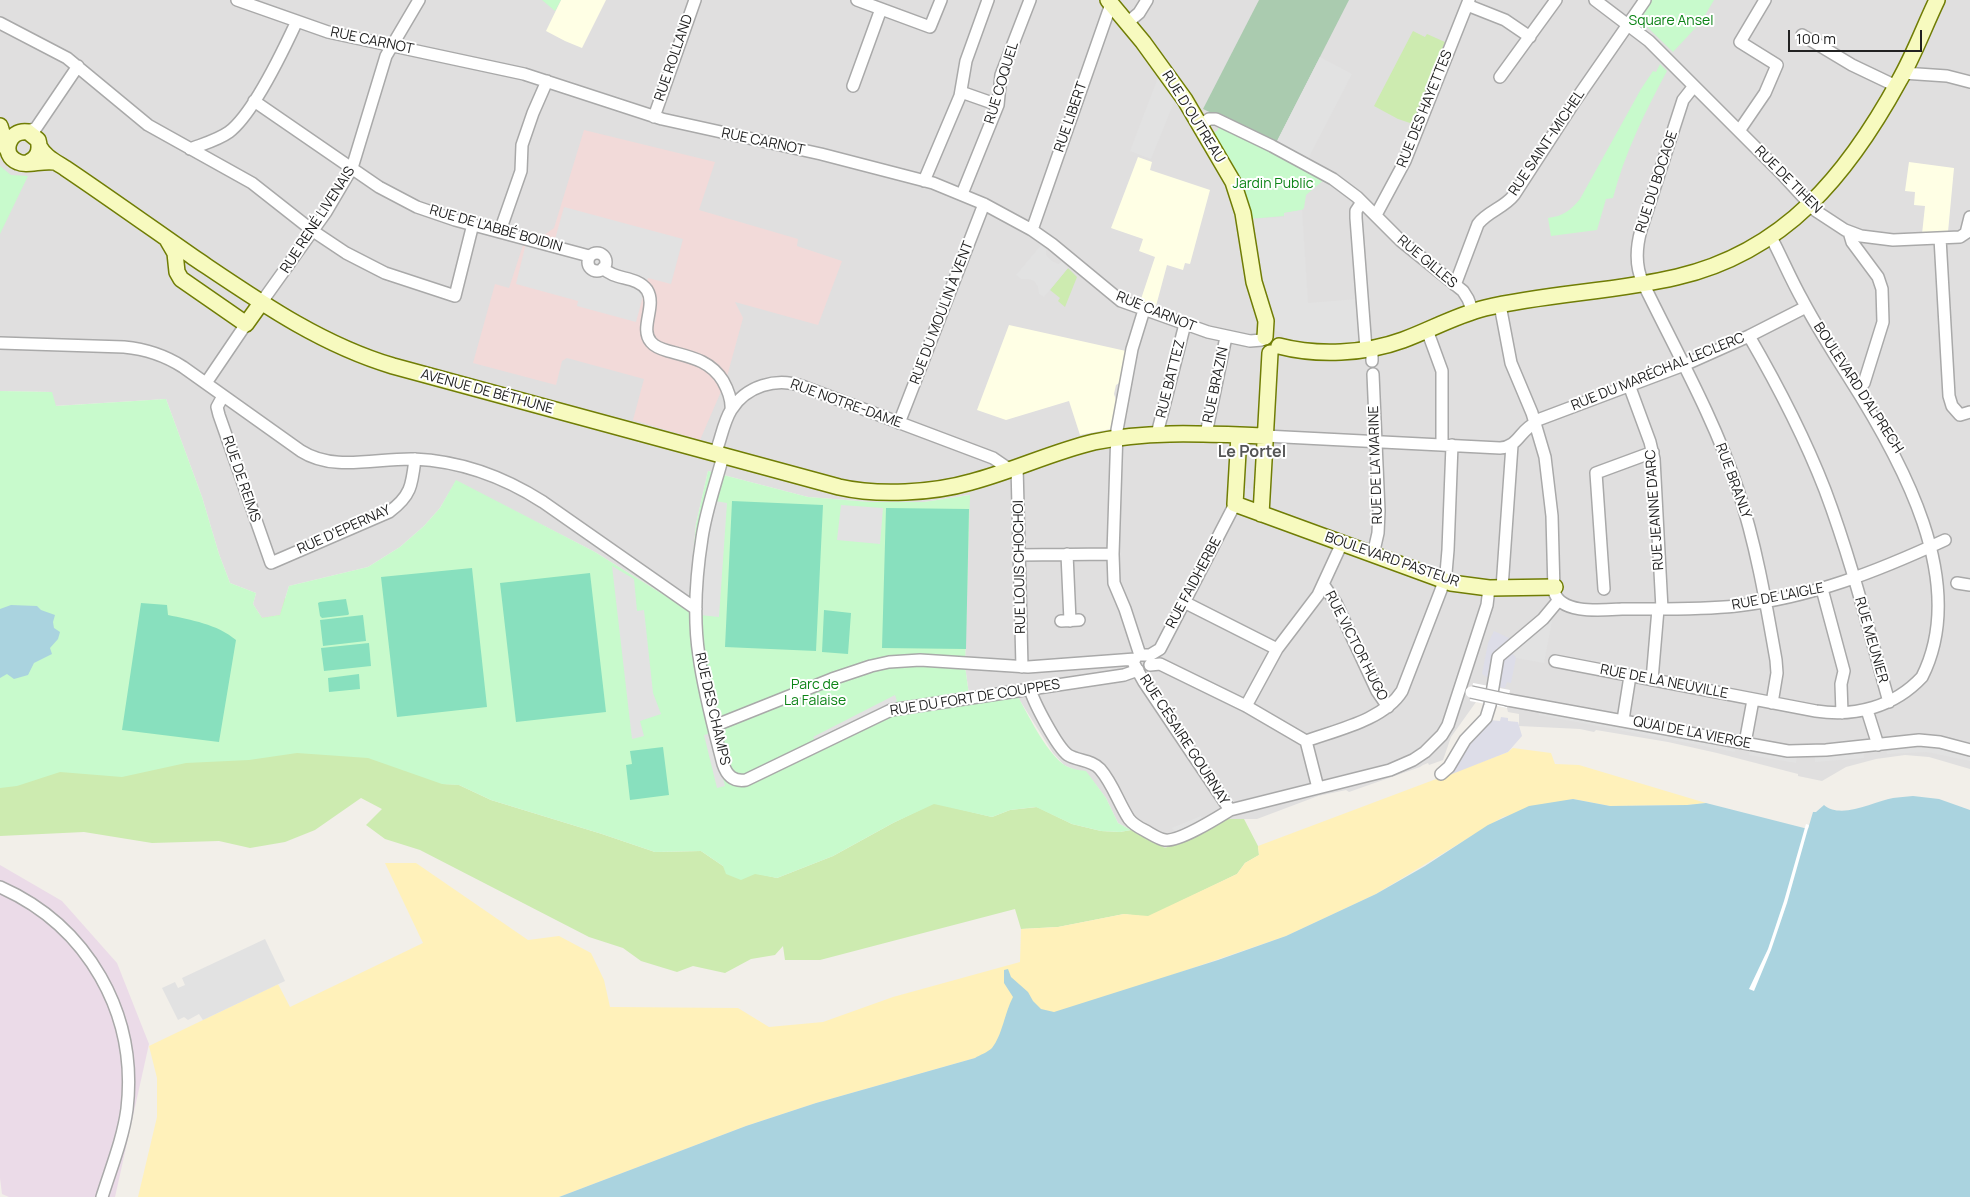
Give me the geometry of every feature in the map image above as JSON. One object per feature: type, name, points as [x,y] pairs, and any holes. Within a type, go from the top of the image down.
[{"type":"street","name":"RUE CARNOT","points":[[236,0],[296,23],[328,32],[524,74],[654,117],[821,154],[924,181],[962,194],[1032,230],[1052,244],[1114,297],[1144,310],[1226,337],[1269,344]]},
{"type":"street","name":"RUE RENÉ LIVENAIS","points":[[262,303],[313,231],[352,168],[386,56],[419,0]]},
{"type":"street","name":"RUE ROLLAND","points":[[654,117],[695,0]]},
{"type":"street","points":[[857,0],[930,27],[941,0]]},
{"type":"street","points":[[924,181],[961,92],[968,55],[988,0]]},
{"type":"street","name":"RUE COQUEL","points":[[962,194],[998,105],[1001,75],[1030,0]]},
{"type":"street","points":[[1128,23],[1142,10],[1147,0]]},
{"type":"street","points":[[1500,77],[1556,0]]},
{"type":"street","name":"RUE DE TIHEN","points":[[1595,0],[1654,46],[1819,213],[1848,232],[1852,242],[1880,282],[1883,313],[1882,326],[1864,383],[1857,390]]},
{"type":"street","name":"RUE SAINT-MICHEL","points":[[1455,285],[1478,224],[1484,217],[1511,198],[1645,0]]},
{"type":"street","points":[[1740,131],[1765,92],[1777,65],[1740,42],[1764,0]]},
{"type":"street","points":[[1269,344],[1308,351],[1370,353],[1473,312],[1500,305],[1675,278],[1704,270],[1748,250],[1771,237],[1811,205],[1837,176],[1852,156],[1900,80],[1937,0]]},
{"type":"street","name":"RUE D'OUTREAU","points":[[1110,2],[1172,81],[1201,125],[1227,172],[1240,202],[1254,282],[1266,321],[1269,344],[1261,514]]},
{"type":"street","name":"RUE LIBERT","points":[[1032,230],[1110,2]]},
{"type":"street","points":[[1468,3],[1505,20],[1530,37]]},
{"type":"street","name":"RUE DES HAYETTES","points":[[1376,216],[1405,161],[1468,3]]},
{"type":"street","points":[[853,86],[880,9]]},
{"type":"street","points":[[0,22],[53,50],[78,66],[143,121],[252,183],[313,231],[346,253],[385,273],[455,296],[473,224]]},
{"type":"street","points":[[190,149],[230,131],[240,121],[254,101],[296,23]]},
{"type":"street","points":[[1802,35],[1852,65],[1900,80],[1947,76],[1970,82]]},
{"type":"street","points":[[29,162],[36,157],[32,135],[78,66]]},
{"type":"street","points":[[500,231],[521,171],[522,145],[547,81]]},
{"type":"street","name":"RUE DU BOCAGE","points":[[1684,365],[1643,283],[1637,265],[1640,236],[1683,100],[1694,86]]},
{"type":"street","points":[[961,92],[998,105]]},
{"type":"street","name":"RUE DE L'ABBÉ BOIDIN","points":[[254,101],[390,193],[417,207],[589,256],[595,252],[602,254],[606,261],[603,268],[610,273],[633,280],[644,287],[650,299],[647,331],[649,340],[658,348],[701,360],[714,369],[727,389],[731,410]]},
{"type":"street","name":"RUE GILLES","points":[[1201,125],[1214,118],[1265,142],[1329,176],[1362,202],[1401,241],[1455,285],[1466,296],[1473,312]]},
{"type":"street","points":[[0,122],[10,130],[32,135]]},
{"type":"street","points":[[0,126],[9,155],[15,161],[23,164],[44,161],[54,162]]},
{"type":"street","points":[[8,149],[11,137],[32,135]]},
{"type":"street","name":"AVENUE DE BÉTHUNE","points":[[32,135],[44,154],[54,162],[262,303],[318,336],[378,362],[839,487],[877,492],[952,487],[973,482],[1079,446],[1116,438],[1157,434],[1265,436]]},
{"type":"street","points":[[1362,202],[1356,215],[1361,295],[1370,353]]},
{"type":"street","name":"RUE DU MOULIN À VENT","points":[[899,423],[984,204]]},
{"type":"street","points":[[1848,232],[1865,237],[1893,240],[1960,237],[1964,235],[1970,217]]},
{"type":"street","name":"BOULEVARD D'ALPRECH","points":[[1771,237],[1806,307],[1925,495]]},
{"type":"street","points":[[1940,238],[1948,392],[1951,403],[1965,414]]},
{"type":"street","points":[[168,241],[174,250],[177,274],[181,279],[246,324]]},
{"type":"street","points":[[177,267],[183,257],[192,256]]},
{"type":"street","points":[[206,383],[262,303]]},
{"type":"street","points":[[1441,774],[1450,767],[1465,740],[1486,718],[1499,656],[1543,619],[1556,594],[1552,516],[1544,456],[1535,422],[1511,363],[1500,305]]},
{"type":"street","name":"RUE DU MARÉCHAL LECLERC","points":[[1535,422],[1684,365],[1749,336],[1806,307]]},
{"type":"street","name":"RUE CÉSAIRE GOURNAY","points":[[1144,310],[1132,349],[1116,430],[1114,583],[1125,609],[1141,662],[1144,682],[1230,810]]},
{"type":"street","name":"RUE BATTEZ","points":[[1157,434],[1185,324]]},
{"type":"street","points":[[1306,741],[1374,716],[1388,707],[1402,691],[1444,581],[1448,550],[1447,445],[1442,371],[1427,330]]},
{"type":"street","name":"RUE MEUNIER","points":[[1749,336],[1777,385],[1802,435],[1831,506],[1889,702]]},
{"type":"street","name":"RUE BRAZIN","points":[[1206,434],[1226,337]]},
{"type":"street","points":[[0,343],[136,348],[169,359],[301,451],[321,461],[338,463],[415,459],[441,462],[472,469],[505,481],[524,490],[696,609]]},
{"type":"street","name":"RUE BRANLY","points":[[1684,365],[1715,431],[1738,489],[1756,557],[1776,666],[1772,703]]},
{"type":"street","name":"RUE DE LA MARINE","points":[[1373,374],[1379,518],[1373,555]]},
{"type":"street","name":"RUE NOTRE-DAME","points":[[719,455],[731,410],[741,398],[754,389],[771,382],[783,381],[802,386],[993,458],[1013,468]]},
{"type":"street","name":"RUE JEANNE D'ARC","points":[[1629,386],[1653,452],[1660,609],[1652,680]]},
{"type":"street","name":"RUE DE REIMS","points":[[223,396],[217,407],[219,415],[271,563]]},
{"type":"street","points":[[1265,436],[1500,448],[1512,445],[1535,422]]},
{"type":"street","points":[[1236,504],[1239,435]]},
{"type":"street","points":[[1030,689],[1034,702],[1065,751],[1072,757],[1099,768],[1134,824],[1160,839],[1169,840],[1209,823],[1230,810],[1390,770],[1420,755],[1432,746],[1445,731],[1466,691],[1486,605],[1495,588],[1512,445]]},
{"type":"street","points":[[1604,588],[1596,473],[1653,452]]},
{"type":"street","name":"RUE DES CHAMPS","points":[[719,455],[703,532],[696,609],[699,657],[714,726],[724,768],[730,777],[736,780]]},
{"type":"street","name":"RUE D'EPERNAY","points":[[271,563],[378,518],[394,509],[409,492],[412,484],[415,459]]},
{"type":"street","name":"RUE LOUIS CHOCHOI","points":[[1013,468],[1019,555],[1022,667]]},
{"type":"street","name":"BOULEVARD PASTEUR","points":[[1236,504],[1444,581],[1456,584],[1556,594]]},
{"type":"street","name":"RUE FAIDHERBE","points":[[1141,662],[1160,649],[1236,504]]},
{"type":"street","name":"RUE DE L'AIGLE","points":[[1556,594],[1565,606],[1582,609],[1729,607],[1765,602],[1822,589],[1854,579],[1896,563],[1945,539]]},
{"type":"street","points":[[1246,706],[1277,650],[1310,606],[1323,584],[1342,543]]},
{"type":"street","points":[[1067,554],[1070,621]]},
{"type":"street","points":[[1019,555],[1113,554]]},
{"type":"street","points":[[1956,583],[1970,585]]},
{"type":"street","name":"RUE VICTOR HUGO","points":[[1323,584],[1336,603],[1377,691],[1388,707]]},
{"type":"street","points":[[1822,589],[1845,673],[1841,684],[1842,713]]},
{"type":"street","points":[[1184,602],[1277,650]]},
{"type":"street","name":"RUE DE LA NEUVILLE","points":[[1555,662],[1753,700],[1824,712],[1842,713],[1867,710],[1889,702],[1901,695],[1918,682],[1944,648]]},
{"type":"street","points":[[714,726],[832,679],[882,663],[920,660],[1022,667],[1141,662],[1160,664],[1246,706],[1306,741],[1318,788]]},
{"type":"street","name":"RUE DU FORT DE COUPPES","points":[[736,780],[746,780],[891,710],[1124,675],[1141,662]]},
{"type":"street","points":[[1622,720],[1630,676]]},
{"type":"street","name":"QUAI DE LA VIERGE","points":[[1466,691],[1780,750],[1806,752],[1923,740],[1970,750]]},
{"type":"street","points":[[1745,743],[1753,700]]},
{"type":"street","points":[[1867,710],[1878,745]]},
{"type":"street","points":[[0,887],[31,904],[57,923],[87,956],[98,972],[122,1026],[128,1060],[129,1087],[125,1119],[102,1197]]},
{"type":"shaded area","points":[[0,0],[1970,0],[1970,769],[1929,757],[1905,755],[1876,759],[1846,767],[1822,781],[1668,742],[1596,730],[1594,732],[1580,729],[1519,726],[1519,714],[1508,712],[1507,708],[1476,702],[1451,737],[1443,760],[1429,765],[1428,763],[1349,792],[1346,790],[1318,796],[1257,819],[1226,819],[1215,826],[1165,848],[1118,823],[1106,798],[1086,772],[1064,765],[1053,753],[1017,696],[970,702],[965,666],[969,495],[924,502],[870,502],[808,497],[708,471],[696,524],[688,610],[595,552],[456,481],[440,508],[424,526],[400,547],[368,567],[289,586],[280,615],[262,618],[253,604],[256,593],[230,583],[202,497],[166,399],[55,406],[51,392],[0,391]]},
{"type":"shaded area","points":[[561,0],[606,0],[582,48],[546,31]]},
{"type":"shaded area","points":[[1259,0],[1349,0],[1276,143],[1203,109]]},
{"type":"shaded area","points":[[1320,57],[1352,74],[1308,159],[1276,143]]},
{"type":"shaded area","points":[[1160,72],[1177,95],[1151,159],[1130,151]]},
{"type":"shaded area","points":[[584,130],[715,162],[699,210],[798,239],[797,246],[842,261],[818,325],[735,302],[743,318],[726,380],[700,440],[633,420],[644,379],[567,358],[562,361],[556,385],[473,363],[495,284],[509,288],[524,242],[532,235],[544,235],[554,228]]},
{"type":"shaded area","points":[[1138,157],[1152,162],[1150,170],[1210,190],[1190,264],[1185,263],[1183,270],[1167,265],[1156,306],[1157,309],[1140,302],[1155,257],[1139,251],[1143,239],[1111,228]]},
{"type":"shaded area","points":[[1909,162],[1954,168],[1948,232],[1922,234],[1925,206],[1914,205],[1915,192],[1905,191]]},
{"type":"shaded area","points":[[564,207],[683,239],[671,284],[648,278],[636,322],[577,306],[578,301],[516,284],[526,243],[552,250]]},
{"type":"shaded area","points":[[1302,210],[1308,303],[1358,299],[1360,337],[1357,344],[1325,347],[1287,342],[1281,333],[1274,330],[1264,304],[1250,219],[1284,217],[1284,213]]},
{"type":"shaded area","points":[[1041,245],[1046,249],[1046,255],[1052,261],[1058,264],[1062,262],[1068,268],[1044,297],[1039,294],[1038,287],[1034,281],[1021,279],[1016,275]]},
{"type":"shaded area","points":[[1009,325],[1126,351],[1121,382],[1116,385],[1114,394],[1117,403],[1111,429],[1080,435],[1069,401],[1006,420],[977,410]]},
{"type":"shaded area","points":[[1244,488],[1257,489],[1256,504],[1242,503]]},
{"type":"shaded area","points":[[715,501],[727,503],[719,617],[700,615],[706,542]]},
{"type":"shaded area","points":[[841,505],[883,508],[880,544],[837,540]]},
{"type":"shaded area","points":[[612,566],[634,579],[637,611],[644,610],[653,693],[661,714],[640,721],[644,736],[632,739]]},
{"type":"shaded area","points":[[1545,611],[1552,621],[1544,663],[1516,658],[1505,644]]},
{"type":"shaded area","points":[[1494,631],[1511,639],[1505,644],[1516,658],[1511,683],[1507,682],[1505,688],[1489,685],[1490,679],[1482,674],[1488,643]]},
{"type":"shaded area","points":[[895,695],[897,701],[816,742],[813,737]]},
{"type":"shaded area","points":[[1483,704],[1492,705],[1490,720],[1500,721],[1501,717],[1508,718],[1508,721],[1518,722],[1522,736],[1508,752],[1442,778],[1465,732],[1481,714]]},
{"type":"shaded area","points":[[1540,709],[1736,745],[1735,752],[1539,715]]},
{"type":"shaded area","points":[[712,733],[725,786],[717,788],[704,735]]},
{"type":"shaded area","points":[[1913,745],[1934,746],[1970,754],[1970,761],[1927,752],[1887,754],[1886,748]]},
{"type":"shaded area","points":[[1750,749],[1797,756],[1796,763],[1749,755]]},
{"type":"shaded area","points":[[1863,751],[1864,758],[1815,762],[1815,756]]},
{"type":"shaded area","points":[[1201,816],[1204,823],[1176,835],[1172,828]]},
{"type":"shaded area","points":[[0,865],[62,901],[117,963],[149,1044],[115,1197],[9,1197],[2,1194],[0,1178]]},
{"type":"shaded area","points":[[265,939],[285,981],[203,1020],[199,1014],[188,1020],[184,1017],[178,1020],[162,988],[175,982],[178,988],[185,985],[182,978]]},
{"type":"green space","points":[[542,0],[561,0],[555,11]]},
{"type":"green space","name":"Square Ansel","points":[[1652,0],[1714,0],[1701,22],[1673,52],[1639,19]]},
{"type":"green space","points":[[1413,31],[1425,37],[1427,34],[1445,42],[1413,124],[1398,119],[1374,106]]},
{"type":"green space","points":[[1660,64],[1667,71],[1636,133],[1623,165],[1613,198],[1606,199],[1597,230],[1551,236],[1548,218],[1566,212],[1580,199],[1641,89],[1653,71],[1656,72]]},
{"type":"green space","name":"Jardin Public","points":[[1218,124],[1325,179],[1306,195],[1302,210],[1284,213],[1284,216],[1250,219],[1211,131],[1215,132],[1218,130]]},
{"type":"green space","points":[[0,166],[11,175],[28,176],[0,234]]},
{"type":"green space","points":[[1068,268],[1077,277],[1065,307],[1058,301],[1060,298],[1050,290]]},
{"type":"green space","name":"Parc de La Falaise","points":[[0,391],[52,392],[56,406],[166,399],[202,497],[230,583],[256,593],[253,604],[262,618],[280,615],[289,586],[368,567],[400,547],[424,526],[440,508],[456,480],[595,552],[688,610],[696,524],[708,471],[808,497],[870,502],[924,502],[970,495],[965,666],[970,702],[1017,695],[1049,750],[1066,766],[1086,771],[1106,798],[1118,823],[1131,830],[1120,832],[1101,831],[1072,824],[1036,807],[1010,810],[992,817],[934,804],[893,823],[833,856],[777,878],[755,874],[741,880],[726,874],[723,866],[701,851],[655,852],[491,800],[459,785],[442,784],[368,758],[297,753],[249,760],[186,763],[122,777],[60,772],[17,786],[0,788]]},
{"type":"green space","points":[[732,501],[823,505],[816,651],[725,647]]},
{"type":"green space","points":[[886,508],[969,509],[966,649],[882,648]]},
{"type":"green space","points":[[472,568],[487,707],[397,717],[381,577]]},
{"type":"green space","points":[[590,573],[606,712],[516,722],[500,583]]},
{"type":"green space","points":[[285,598],[486,785],[442,784],[459,785],[491,800],[655,852],[701,851],[723,866],[777,878],[833,856],[934,803],[992,817],[1010,810],[1037,807],[1072,824],[1101,831],[1120,832],[1131,830],[1165,848],[1215,826],[1226,819],[1244,819],[1258,846],[1259,855],[1245,863],[1237,874],[1148,917],[1124,914],[1058,927],[1021,929],[1015,909],[820,960],[785,960],[783,946],[775,955],[751,959],[725,973],[693,966],[677,972],[641,961],[623,948],[589,937],[420,850],[385,839],[366,825],[382,809],[361,798],[315,830],[285,842],[250,848],[219,841],[152,843],[84,832],[0,836],[0,710],[258,613],[262,618],[280,615]]},
{"type":"green space","points":[[346,599],[348,615],[322,618],[320,616],[318,603]]},
{"type":"green space","points":[[141,603],[167,605],[168,615],[212,626],[236,640],[219,742],[122,730]]},
{"type":"green space","points":[[824,610],[851,613],[848,654],[822,652]]},
{"type":"green space","points":[[363,615],[366,641],[323,646],[320,620]]},
{"type":"green space","points":[[369,643],[371,666],[324,671],[321,648]]},
{"type":"green space","points":[[359,674],[360,689],[329,692],[328,678]]},
{"type":"green space","points":[[663,747],[669,795],[630,800],[626,765],[632,764],[630,751]]},
{"type":"sand","points":[[1513,748],[1551,753],[1555,764],[1579,765],[1706,803],[1610,806],[1573,799],[1503,817],[1376,894],[1286,936],[1146,984],[975,1058],[816,1103],[746,1126],[559,1197],[138,1197],[157,1117],[157,1078],[149,1046],[278,984],[290,1007],[423,943],[385,863],[416,863],[528,940],[559,936],[591,953],[604,980],[610,1007],[738,1008],[769,1027],[823,1022],[893,997],[1020,962],[1021,929],[1058,927],[1124,914],[1148,916],[1237,874],[1245,863],[1259,855],[1258,846],[1508,752]]},
{"type":"water","points":[[11,605],[37,606],[41,610],[55,615],[54,628],[60,632],[58,639],[50,648],[52,654],[34,663],[28,675],[14,679],[7,674],[0,678],[0,609]]},
{"type":"water","points":[[1913,796],[1939,799],[1970,810],[1970,1197],[559,1197],[746,1126],[816,1103],[975,1058],[992,1048],[1001,1031],[1013,997],[1004,983],[1004,970],[1008,969],[1011,977],[1028,992],[1041,1009],[1054,1012],[1218,960],[1286,936],[1376,894],[1425,866],[1488,825],[1529,806],[1573,799],[1610,806],[1706,803],[1808,829],[1813,812],[1816,812],[1824,805],[1840,811],[1893,798]]},
{"type":"pier","points":[[1473,683],[1510,690],[1507,708],[1470,701]]},
{"type":"pier","points":[[1806,824],[1809,825],[1787,903],[1771,950],[1754,991],[1749,989],[1768,949]]},
{"type":"district","name":"Le Portel","points":[[1252,453]]}]
